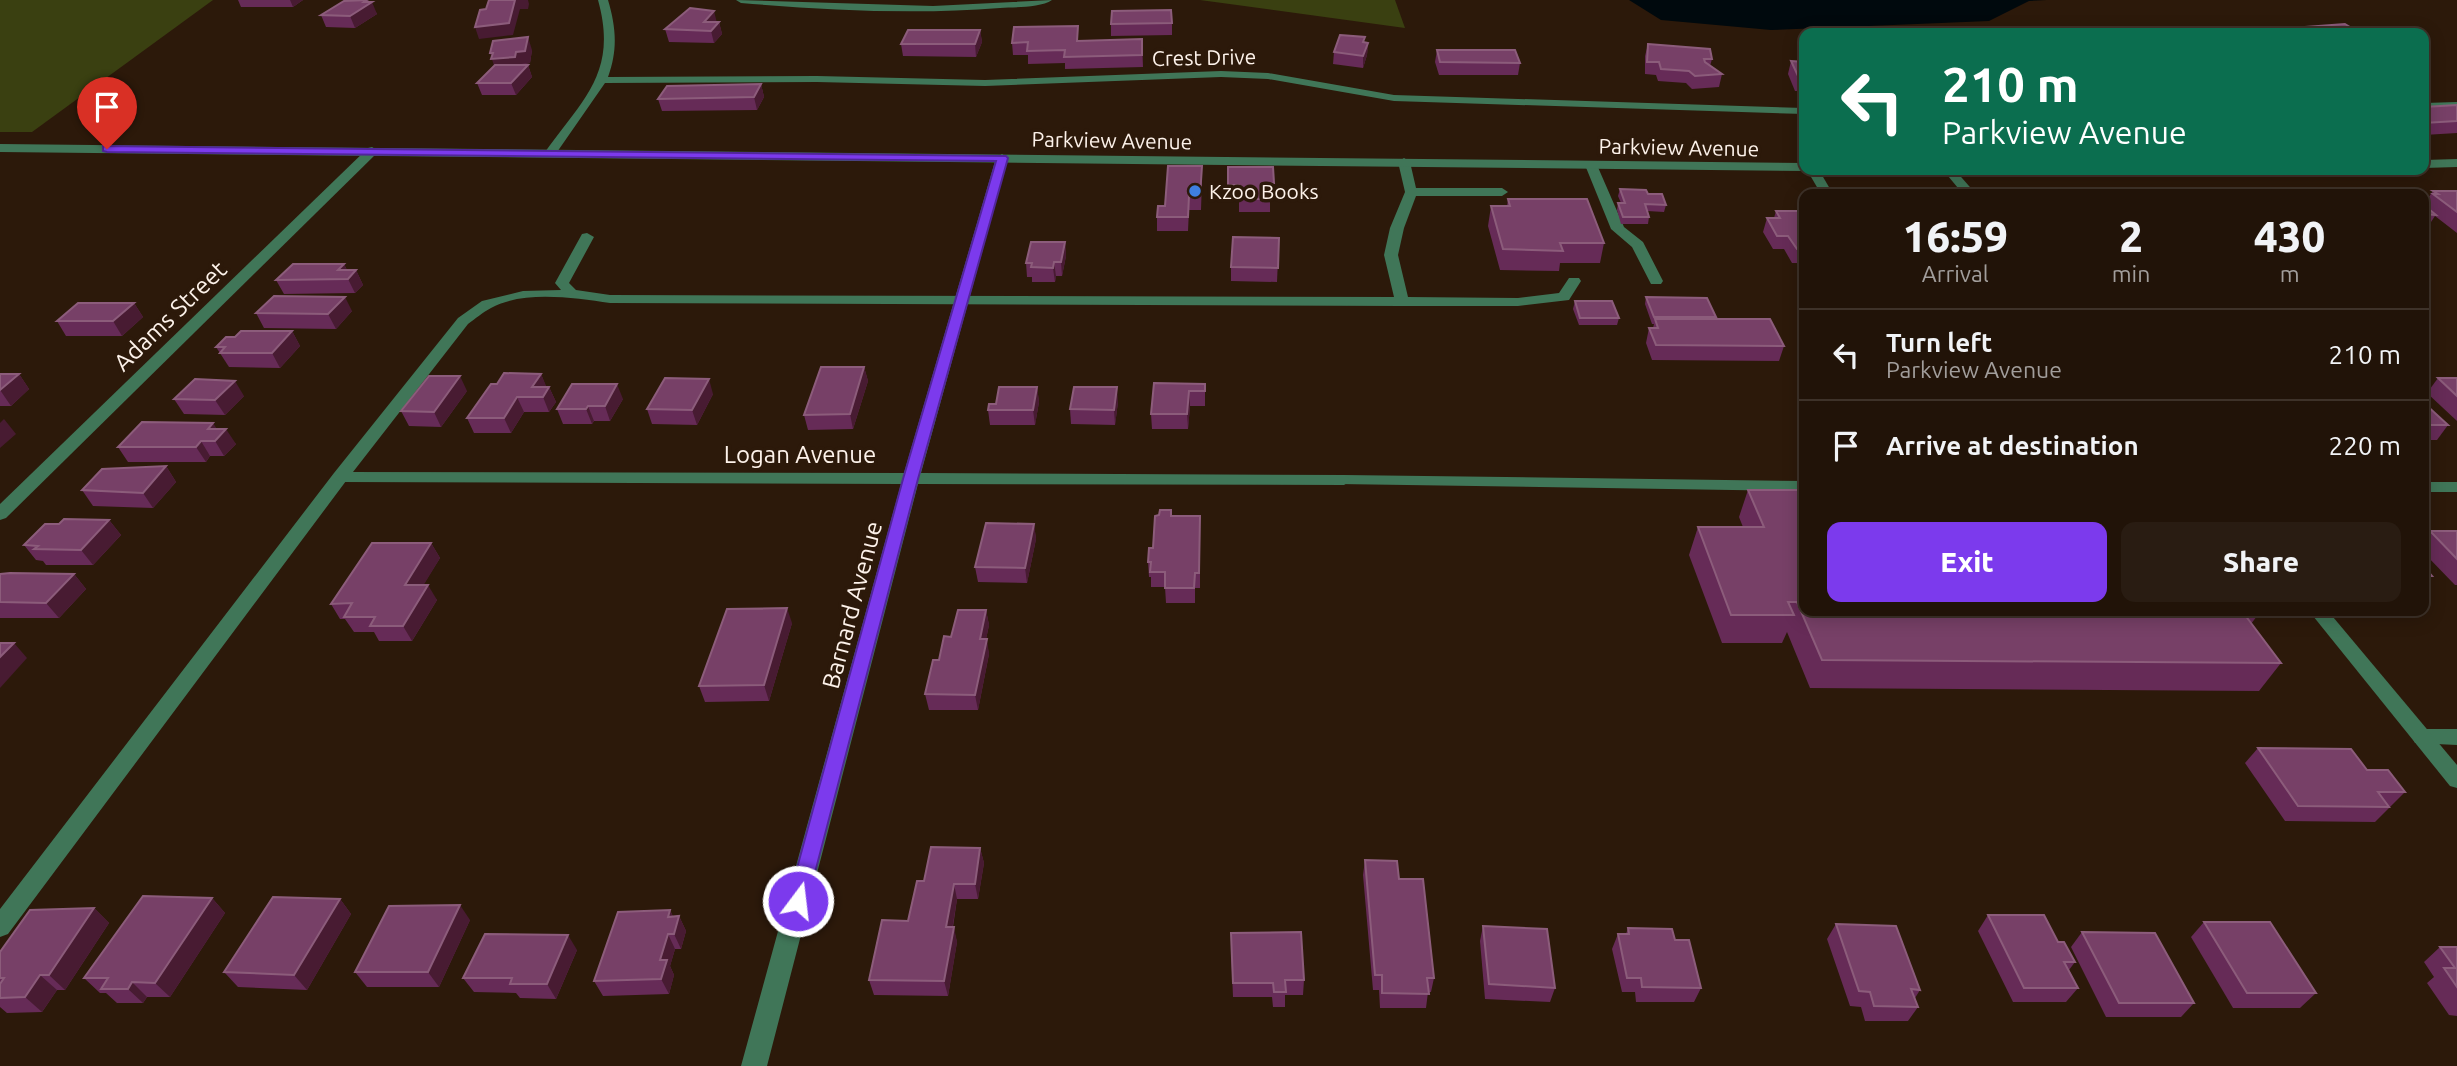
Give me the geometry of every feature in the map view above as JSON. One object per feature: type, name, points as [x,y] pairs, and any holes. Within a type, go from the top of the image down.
[{"type":"street","points":[[551,152],[603,80],[611,47],[612,24],[603,0]]},
{"type":"street","points":[[741,0],[901,8],[960,7],[1047,0]]},
{"type":"street","name":"Crest Drive","points":[[603,80],[817,79],[985,83],[1220,74],[1268,76],[1394,98],[1799,111]]},
{"type":"street","points":[[2429,106],[2457,105]]},
{"type":"street","name":"Parkview Avenue","points":[[0,148],[1799,167]]},
{"type":"street","name":"Adams Street","points":[[0,514],[372,151]]},
{"type":"street","name":"Barnard Avenue","points":[[754,1066],[911,479],[1002,158]]},
{"type":"street","points":[[1402,302],[1391,255],[1397,228],[1411,192],[1404,162]]},
{"type":"street","points":[[2429,164],[2457,163]]},
{"type":"street","points":[[1591,165],[1618,229],[1638,244],[1656,281]]},
{"type":"street","points":[[1953,175],[1966,189]]},
{"type":"street","points":[[1411,192],[1502,192]]},
{"type":"street","points":[[572,294],[562,283],[587,237]]},
{"type":"street","points":[[0,927],[340,477],[463,321],[487,304],[523,295],[572,294],[610,299],[961,302],[1518,302],[1564,298],[1574,281]]},
{"type":"street","name":"Logan Avenue","points":[[340,477],[1344,480],[1799,486]]},
{"type":"street","points":[[2429,487],[2457,487]]},
{"type":"street","points":[[2322,616],[2457,780]]},
{"type":"street","points":[[2422,737],[2457,737]]},
{"type":"green space","points":[[0,0],[213,0],[32,132],[0,132]]},
{"type":"green space","points":[[1200,0],[1395,0],[1405,28]]},
{"type":"shaded area","points":[[1629,0],[2047,0],[2029,1],[1989,21],[1771,30],[1661,20]]},
{"type":"building","points":[[367,0],[364,2],[372,2],[350,16],[321,15],[344,1]]},
{"type":"building","points":[[489,0],[515,0],[509,23],[475,27],[480,10],[486,9]]},
{"type":"building","points":[[690,8],[714,11],[704,22],[719,22],[711,31],[665,29]]},
{"type":"building","points":[[1171,10],[1172,23],[1111,24],[1112,11]]},
{"type":"building","points":[[2345,24],[2352,28],[2307,28],[2305,27]]},
{"type":"building","points":[[1078,26],[1077,41],[1142,39],[1142,55],[1064,57],[1065,50],[1027,51],[1028,42],[1012,43],[1014,27]]},
{"type":"building","points":[[908,30],[980,30],[975,44],[901,44]]},
{"type":"building","points":[[1340,35],[1365,37],[1363,42],[1368,43],[1363,56],[1334,52]]},
{"type":"building","points":[[528,37],[525,51],[516,52],[515,57],[491,59],[493,41]]},
{"type":"building","points":[[1648,44],[1710,49],[1712,59],[1704,59],[1705,62],[1722,74],[1695,76],[1689,71],[1661,69],[1659,62],[1647,62]]},
{"type":"building","points":[[1437,50],[1515,50],[1520,63],[1440,62]]},
{"type":"building","points":[[1791,61],[1799,62],[1799,78]]},
{"type":"building","points":[[495,65],[528,65],[511,83],[477,83]]},
{"type":"building","points":[[761,84],[754,97],[658,99],[667,86]]},
{"type":"building","points":[[2457,105],[2457,121],[2429,123],[2429,107]]},
{"type":"building","points":[[1168,166],[1202,166],[1200,196],[1189,196],[1188,217],[1157,217],[1158,206],[1165,206]]},
{"type":"building","points":[[1228,167],[1273,167],[1274,183],[1269,183],[1270,199],[1239,199],[1239,185],[1228,185]]},
{"type":"building","points":[[1620,189],[1662,194],[1666,205],[1645,204],[1649,217],[1623,217],[1618,203],[1625,203]]},
{"type":"building","points":[[2433,191],[2457,191],[2457,212],[2433,194],[2438,194]]},
{"type":"building","points":[[1508,199],[1587,199],[1604,243],[1560,243],[1563,251],[1503,249],[1491,206],[1510,206]]},
{"type":"building","points":[[1776,211],[1799,211],[1799,249],[1788,236],[1777,236],[1767,218],[1780,218]]},
{"type":"building","points":[[1233,237],[1279,238],[1278,268],[1231,267]]},
{"type":"building","points":[[1031,242],[1065,242],[1061,262],[1054,262],[1053,268],[1031,267],[1032,263],[1026,263]]},
{"type":"building","points":[[293,264],[344,264],[338,270],[356,270],[348,279],[276,280]]},
{"type":"building","points":[[274,296],[345,297],[328,314],[256,313]]},
{"type":"building","points":[[1646,297],[1707,298],[1716,317],[1654,317]]},
{"type":"building","points":[[1575,301],[1612,301],[1619,318],[1580,318]]},
{"type":"building","points":[[78,303],[134,303],[113,321],[57,321]]},
{"type":"building","points":[[1655,319],[1770,319],[1784,346],[1656,345],[1649,328],[1658,328]]},
{"type":"building","points":[[241,331],[292,331],[272,353],[220,353],[225,347],[216,347],[226,337],[235,337]]},
{"type":"building","points":[[821,367],[864,367],[850,414],[804,415]]},
{"type":"building","points":[[504,373],[541,374],[532,387],[549,387],[543,397],[517,397],[504,418],[467,418],[491,384],[497,384]]},
{"type":"building","points":[[0,374],[19,374],[0,390]]},
{"type":"building","points":[[429,376],[460,376],[434,412],[401,411]]},
{"type":"building","points":[[665,378],[709,379],[692,410],[647,409]]},
{"type":"building","points":[[2438,378],[2457,378],[2457,396]]},
{"type":"building","points":[[195,379],[235,381],[215,400],[174,399]]},
{"type":"building","points":[[1154,383],[1205,384],[1205,391],[1189,391],[1187,414],[1151,414]]},
{"type":"building","points":[[572,384],[617,384],[605,406],[557,409]]},
{"type":"building","points":[[999,387],[1037,387],[1033,410],[988,410],[989,404],[996,404]]},
{"type":"building","points":[[1074,387],[1117,387],[1114,410],[1070,409]]},
{"type":"building","points":[[2429,408],[2448,425],[2429,425]]},
{"type":"building","points":[[142,422],[213,423],[208,429],[226,429],[215,441],[201,441],[196,447],[118,447]]},
{"type":"building","points":[[166,466],[143,493],[82,490],[102,469]]},
{"type":"building","points":[[1748,490],[1799,490],[1799,607],[1797,602],[1788,602],[1794,615],[1731,615],[1698,527],[1764,527]]},
{"type":"building","points":[[1160,510],[1171,510],[1171,516],[1200,516],[1199,573],[1195,573],[1194,588],[1165,588],[1165,572],[1150,572],[1149,548],[1153,548],[1155,516],[1159,515]]},
{"type":"building","points":[[64,519],[109,520],[81,550],[34,549],[38,546],[24,545],[45,524],[59,524]]},
{"type":"building","points":[[986,523],[1034,524],[1025,568],[975,567]]},
{"type":"building","points":[[2430,531],[2457,531],[2457,559]]},
{"type":"building","points":[[372,543],[431,543],[405,585],[428,585],[403,626],[370,626],[375,617],[344,617],[352,603],[331,604]]},
{"type":"building","points":[[0,574],[74,574],[46,603],[0,602]]},
{"type":"building","points":[[787,608],[764,685],[699,686],[727,609]]},
{"type":"building","points":[[958,610],[986,610],[980,639],[987,639],[975,695],[925,694],[933,660],[939,660],[944,636],[951,637]]},
{"type":"building","points":[[1803,616],[2246,616],[2281,663],[1822,660]]},
{"type":"building","points":[[0,643],[14,643],[0,657]]},
{"type":"building","points":[[2258,748],[2351,749],[2367,770],[2388,770],[2405,792],[2378,792],[2389,807],[2298,806]]},
{"type":"building","points":[[931,847],[980,848],[975,884],[954,884],[946,927],[954,927],[944,981],[869,980],[882,920],[908,921],[917,881],[924,881]]},
{"type":"building","points":[[1365,860],[1397,861],[1399,879],[1423,879],[1434,978],[1427,978],[1429,994],[1382,993],[1382,975],[1375,975]]},
{"type":"building","points":[[143,896],[212,898],[155,983],[132,982],[128,989],[101,989],[108,978],[84,978]]},
{"type":"building","points":[[273,897],[340,899],[294,975],[224,972]]},
{"type":"building","points":[[460,905],[428,972],[355,972],[389,906]]},
{"type":"building","points":[[94,908],[49,975],[40,975],[25,997],[0,998],[0,984],[4,978],[0,978],[0,952],[30,910]]},
{"type":"building","points":[[670,910],[668,917],[679,916],[674,934],[668,934],[660,960],[667,960],[661,979],[594,981],[618,912]]},
{"type":"building","points":[[1988,915],[2044,915],[2058,942],[2064,942],[2075,962],[2064,962],[2078,988],[2024,988]]},
{"type":"building","points":[[2204,922],[2270,922],[2316,993],[2247,993]]},
{"type":"building","points":[[1836,924],[1896,926],[1920,990],[1911,989],[1918,1007],[1874,1006],[1870,992],[1859,991]]},
{"type":"building","points":[[1483,926],[1547,929],[1555,988],[1489,984]]},
{"type":"building","points":[[1628,928],[1672,929],[1675,940],[1689,940],[1701,988],[1642,987],[1641,978],[1627,978],[1618,934],[1629,934]]},
{"type":"building","points":[[1301,932],[1304,980],[1285,980],[1286,992],[1274,992],[1273,983],[1233,983],[1231,933]]},
{"type":"building","points":[[2082,932],[2155,933],[2194,1003],[2119,1003]]},
{"type":"building","points":[[485,934],[568,935],[547,984],[510,984],[512,978],[463,978]]},
{"type":"building","points":[[2440,947],[2457,947],[2457,987],[2444,968],[2455,968]]},
{"type":"place","name":"Kzoo Books","points":[[1195,191]]},
{"type":"route","points":[[107,149],[1002,158],[911,479],[798,901]]}]
